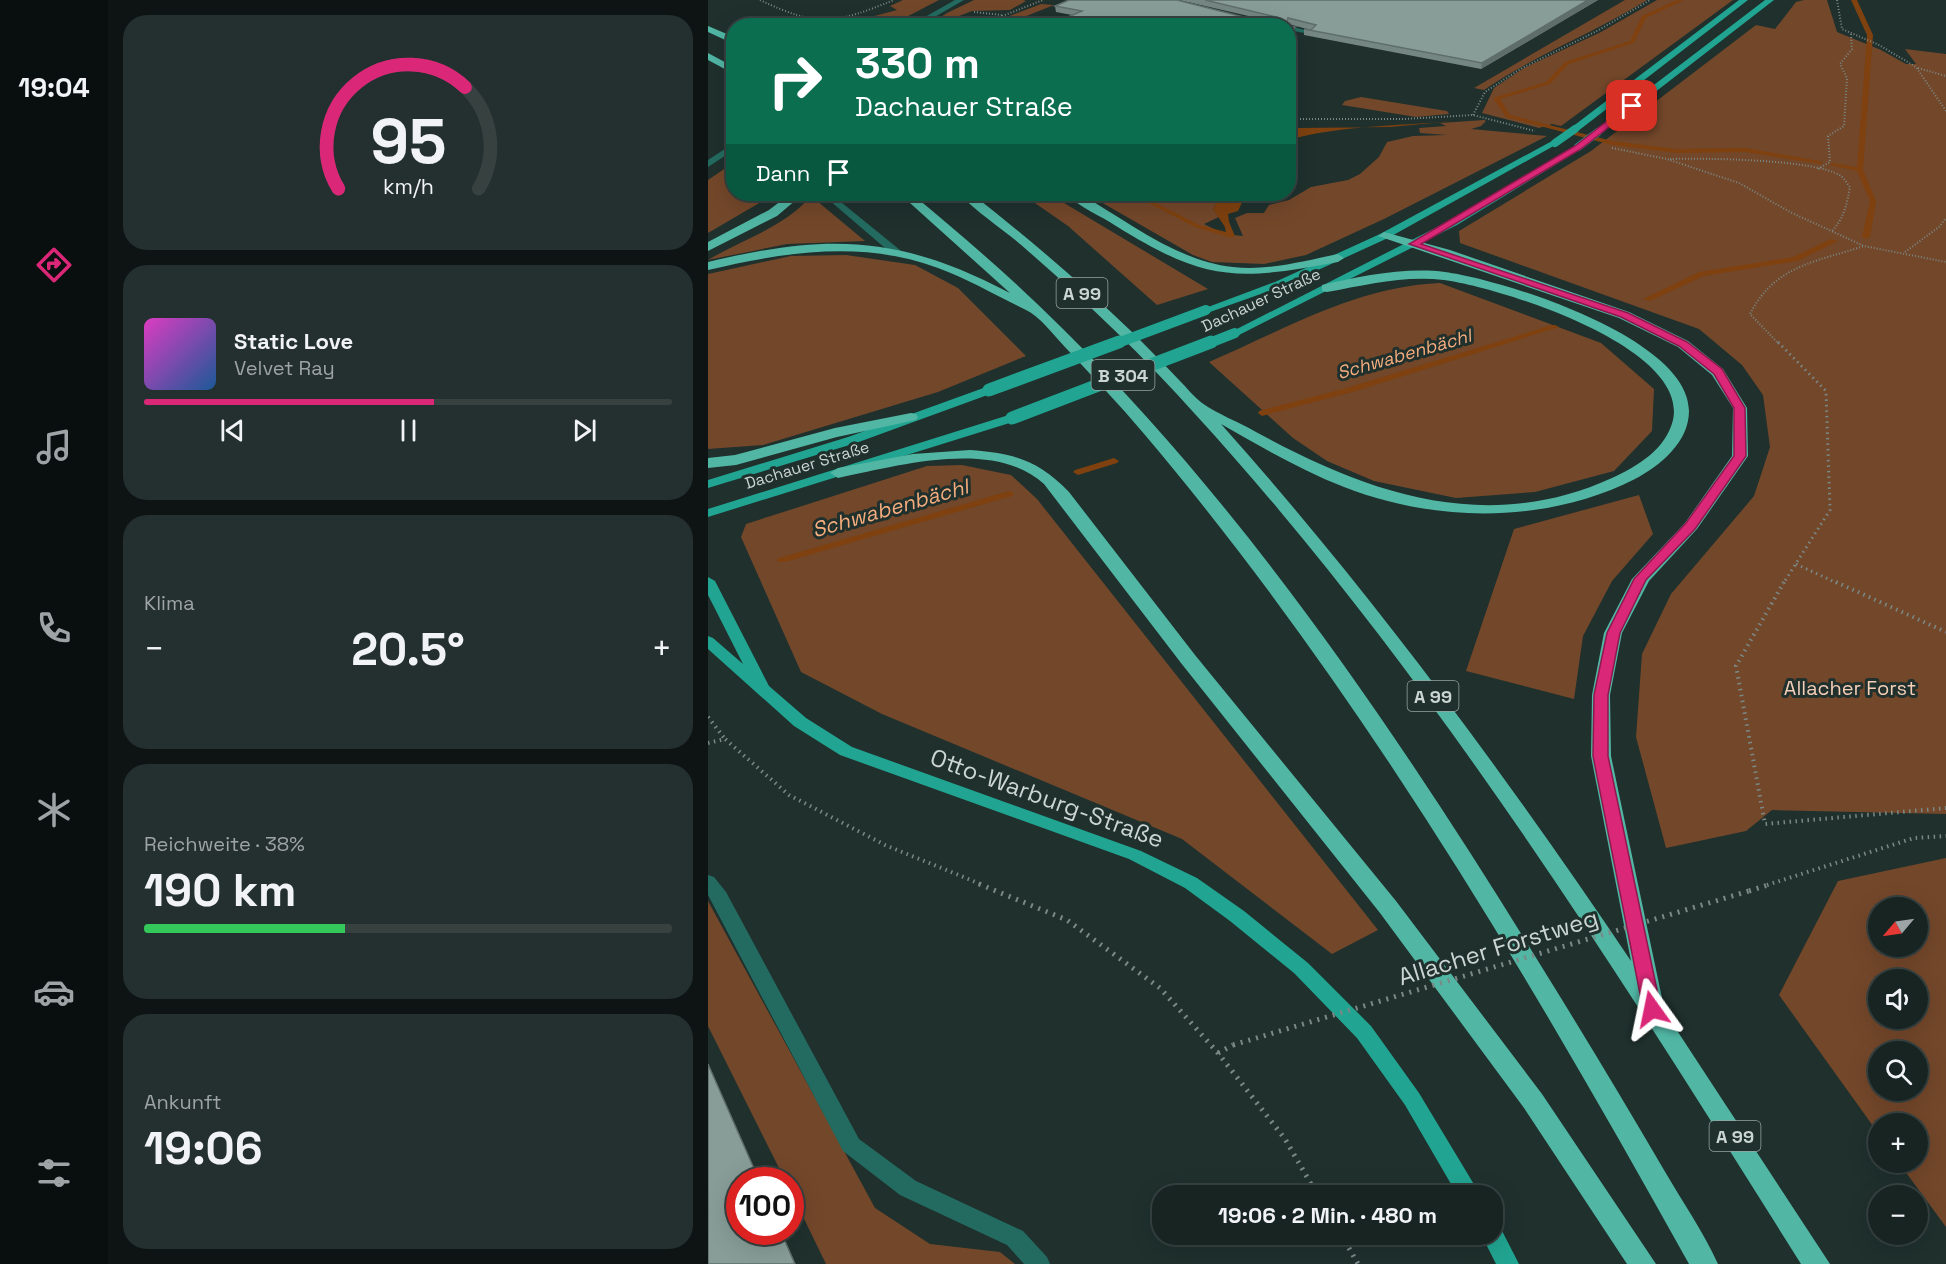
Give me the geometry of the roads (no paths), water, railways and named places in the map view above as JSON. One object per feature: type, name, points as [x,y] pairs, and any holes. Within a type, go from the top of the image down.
[{"type":"highway","points":[[708,28],[726,34]]},
{"type":"highway","points":[[708,28],[726,37]]},
{"type":"highway","points":[[708,56],[726,66]]},
{"type":"highway","points":[[708,247],[756,224],[787,201]]},
{"type":"highway","name":"A 99","points":[[914,201],[1000,273],[1123,399],[1222,515],[1366,710],[1481,888],[1610,1098],[1704,1264]]},
{"type":"highway","name":"A 99","points":[[973,201],[1090,300],[1191,402],[1277,497],[1357,595],[1554,864],[1652,1009],[1816,1264]]},
{"type":"highway","points":[[1084,201],[1182,258],[1204,266],[1233,271],[1268,270],[1338,258]]},
{"type":"highway","points":[[1384,236],[1624,315],[1683,344],[1718,372],[1740,408],[1740,456],[1691,526],[1641,579],[1614,633],[1601,695],[1601,756],[1652,1009]]},
{"type":"highway","points":[[708,266],[756,255],[815,248],[896,252],[939,264],[1040,314]]},
{"type":"highway","points":[[1191,402],[1268,444],[1370,491],[1456,508],[1495,509],[1590,493],[1651,464],[1672,440],[1681,417],[1680,398],[1663,369],[1641,350],[1609,332],[1529,300],[1444,276],[1395,277],[1327,288]]},
{"type":"highway","points":[[708,464],[736,460],[835,433],[911,417]]},
{"type":"highway","points":[[838,473],[914,458],[972,454],[1009,460],[1039,472],[1063,495],[1188,659],[1395,917],[1533,1101],[1642,1264]]},
{"type":"main road","name":"Dachauer Straße","points":[[708,484],[852,441],[911,417],[1279,284],[1338,258],[1384,236],[1555,143],[1744,0]]},
{"type":"main road","name":"Dachauer Straße","points":[[708,513],[1012,418],[1235,333],[1413,244],[1578,147],[1770,0]]},
{"type":"main road","name":"Otto-Warburg-Straße","points":[[708,581],[768,696]]},
{"type":"main road","name":"Otto-Warburg-Straße","points":[[708,641],[800,722],[846,751],[1135,855],[1191,883],[1237,916],[1301,968],[1364,1032],[1412,1099],[1463,1185]]},
{"type":"main road","points":[[1498,1245],[1508,1264]]},
{"type":"street","points":[[927,18],[960,0]]},
{"type":"street","points":[[1296,29],[1310,32]]},
{"type":"street","points":[[708,164],[726,151]]},
{"type":"street","points":[[834,201],[896,252]]},
{"type":"street","points":[[708,882],[720,897],[851,1145],[908,1188],[1015,1239],[1039,1264]]},
{"type":"waterway","name":"Schwabenbächl","points":[[1681,0],[1644,17],[1632,42],[1567,63],[1548,83],[1496,98],[1508,116],[1612,143],[1677,151],[1745,150],[1820,163]]},
{"type":"waterway","points":[[1854,0],[1870,35],[1860,170]]},
{"type":"waterway","name":"Schwabenbächl","points":[[1832,165],[1860,170]]},
{"type":"waterway","name":"Schwabenbächl","points":[[1860,170],[1873,201],[1866,237]]},
{"type":"waterway","points":[[1148,201],[1197,226],[1231,236],[1227,223]]},
{"type":"waterway","name":"Schwabenbächl","points":[[1647,299],[1702,274],[1795,259],[1834,241]]},
{"type":"waterway","name":"Schwabenbächl","points":[[1262,413],[1353,389],[1555,327]]},
{"type":"waterway","name":"Schwabenbächl","points":[[1078,472],[1114,461]]},
{"type":"waterway","name":"Schwabenbächl","points":[[782,560],[1009,494]]},
{"type":"park label","name":"Allacher Forst","points":[[1850,688]]}]
